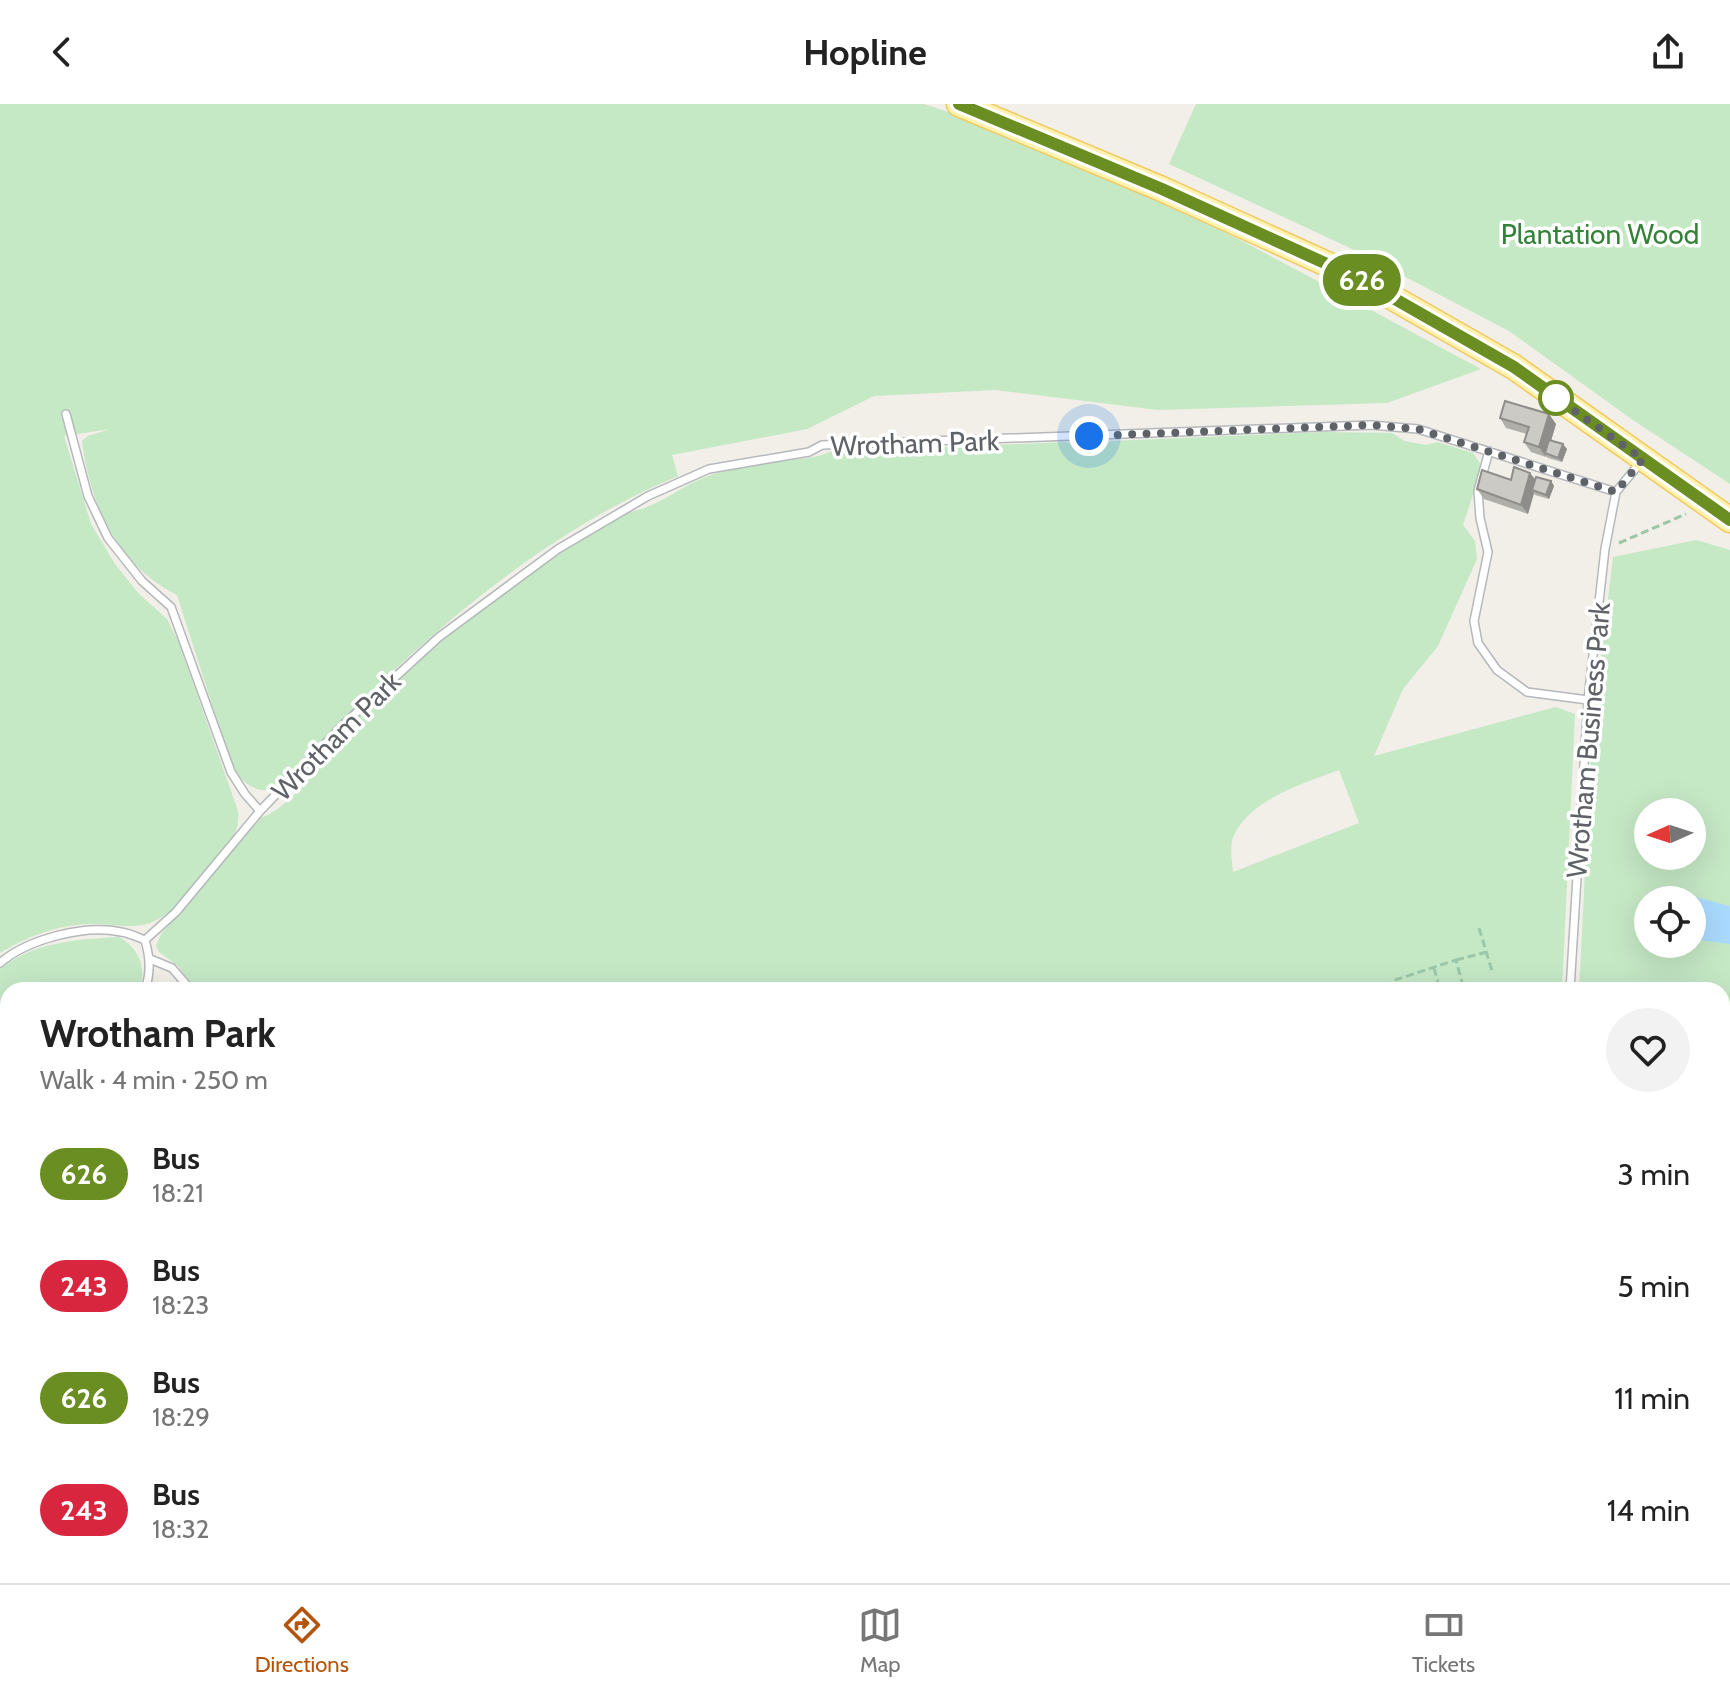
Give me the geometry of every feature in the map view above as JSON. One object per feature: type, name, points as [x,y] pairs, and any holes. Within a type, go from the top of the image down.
[{"type":"main road","points":[[959,104],[1148,182],[1360,279],[1514,367],[1730,520]]},
{"type":"lane","points":[[66,414],[88,496],[108,538],[142,581],[171,607],[231,772],[260,811]]},
{"type":"lane","name":"Wrotham Park","points":[[145,940],[176,912],[260,811],[344,724],[439,637],[558,549],[648,496],[709,469],[809,452],[822,445],[1371,425],[1418,429],[1616,492]]},
{"type":"lane","points":[[1489,451],[1478,491],[1488,552],[1474,621],[1478,643],[1497,670],[1527,692],[1588,700]]},
{"type":"lane","points":[[1616,492],[1643,459]]},
{"type":"lane","name":"Wrotham Business Park","points":[[1570,982],[1588,700],[1605,549],[1616,492]]},
{"type":"lane","points":[[0,963],[29,945],[55,936],[84,931],[119,931],[145,940],[150,959],[148,982]]},
{"type":"lane","points":[[150,959],[172,968],[184,982]]},
{"type":"path","points":[[1605,549],[1689,513]]},
{"type":"path","points":[[1479,928],[1492,971]]},
{"type":"path","points":[[1392,982],[1487,952]]},
{"type":"path","points":[[1456,960],[1462,982]]},
{"type":"path","points":[[1434,968],[1438,982]]},
{"type":"green space","points":[[0,104],[924,104],[997,129],[1139,190],[1277,259],[1481,369],[1387,403],[1158,410],[995,390],[874,396],[807,429],[672,455],[678,476],[622,502],[515,569],[416,650],[283,782],[267,790],[246,783],[231,764],[177,595],[138,567],[123,550],[100,510],[82,441],[110,429],[64,436],[91,524],[115,564],[139,594],[167,619],[179,643],[238,811],[238,819],[235,834],[224,852],[179,903],[155,921],[131,926],[88,924],[53,929],[0,953]]},
{"type":"green space","name":"Plantation Wood","points":[[1196,104],[1730,104],[1730,484],[1630,418],[1509,331],[1348,247],[1169,164]]},
{"type":"green space","points":[[1323,432],[1392,433],[1405,441],[1426,445],[1437,442],[1473,453],[1481,465],[1480,473],[1463,525],[1475,541],[1477,559],[1438,646],[1403,689],[1374,756],[1556,707],[1575,714],[1562,982],[190,982],[178,966],[159,952],[156,946],[161,934],[261,818],[280,807],[301,788],[318,767],[328,747],[387,688],[485,607],[622,513],[647,507],[714,474],[830,452],[1068,442],[1079,448],[1100,446],[1111,441]],"holes":[[[1339,770],[1359,823],[1233,872],[1231,853],[1234,835],[1253,811],[1280,794]]]},
{"type":"green space","points":[[1696,540],[1730,550],[1730,982],[1579,982],[1592,734],[1613,557]]},
{"type":"green space","points":[[119,937],[132,947],[140,959],[141,982],[0,982],[0,969],[14,960],[42,947]]},
{"type":"water","points":[[1706,900],[1730,906],[1730,944],[1706,941]]},
{"type":"building","points":[[1505,401],[1549,414],[1539,447],[1524,442],[1529,427],[1500,418]]},
{"type":"building","points":[[1549,440],[1563,444],[1558,458],[1545,453]]},
{"type":"building","points":[[1514,467],[1530,473],[1521,505],[1477,489],[1482,470],[1511,480]]},
{"type":"building","points":[[1536,477],[1551,481],[1546,495],[1532,490]]},
{"type":"bus line","name":"626","points":[[959,104],[1162,189],[1360,279],[1514,367],[1730,520]]},
{"type":"route","points":[[1089,436],[1371,425],[1418,429],[1616,492],[1643,459],[1556,398]]}]
